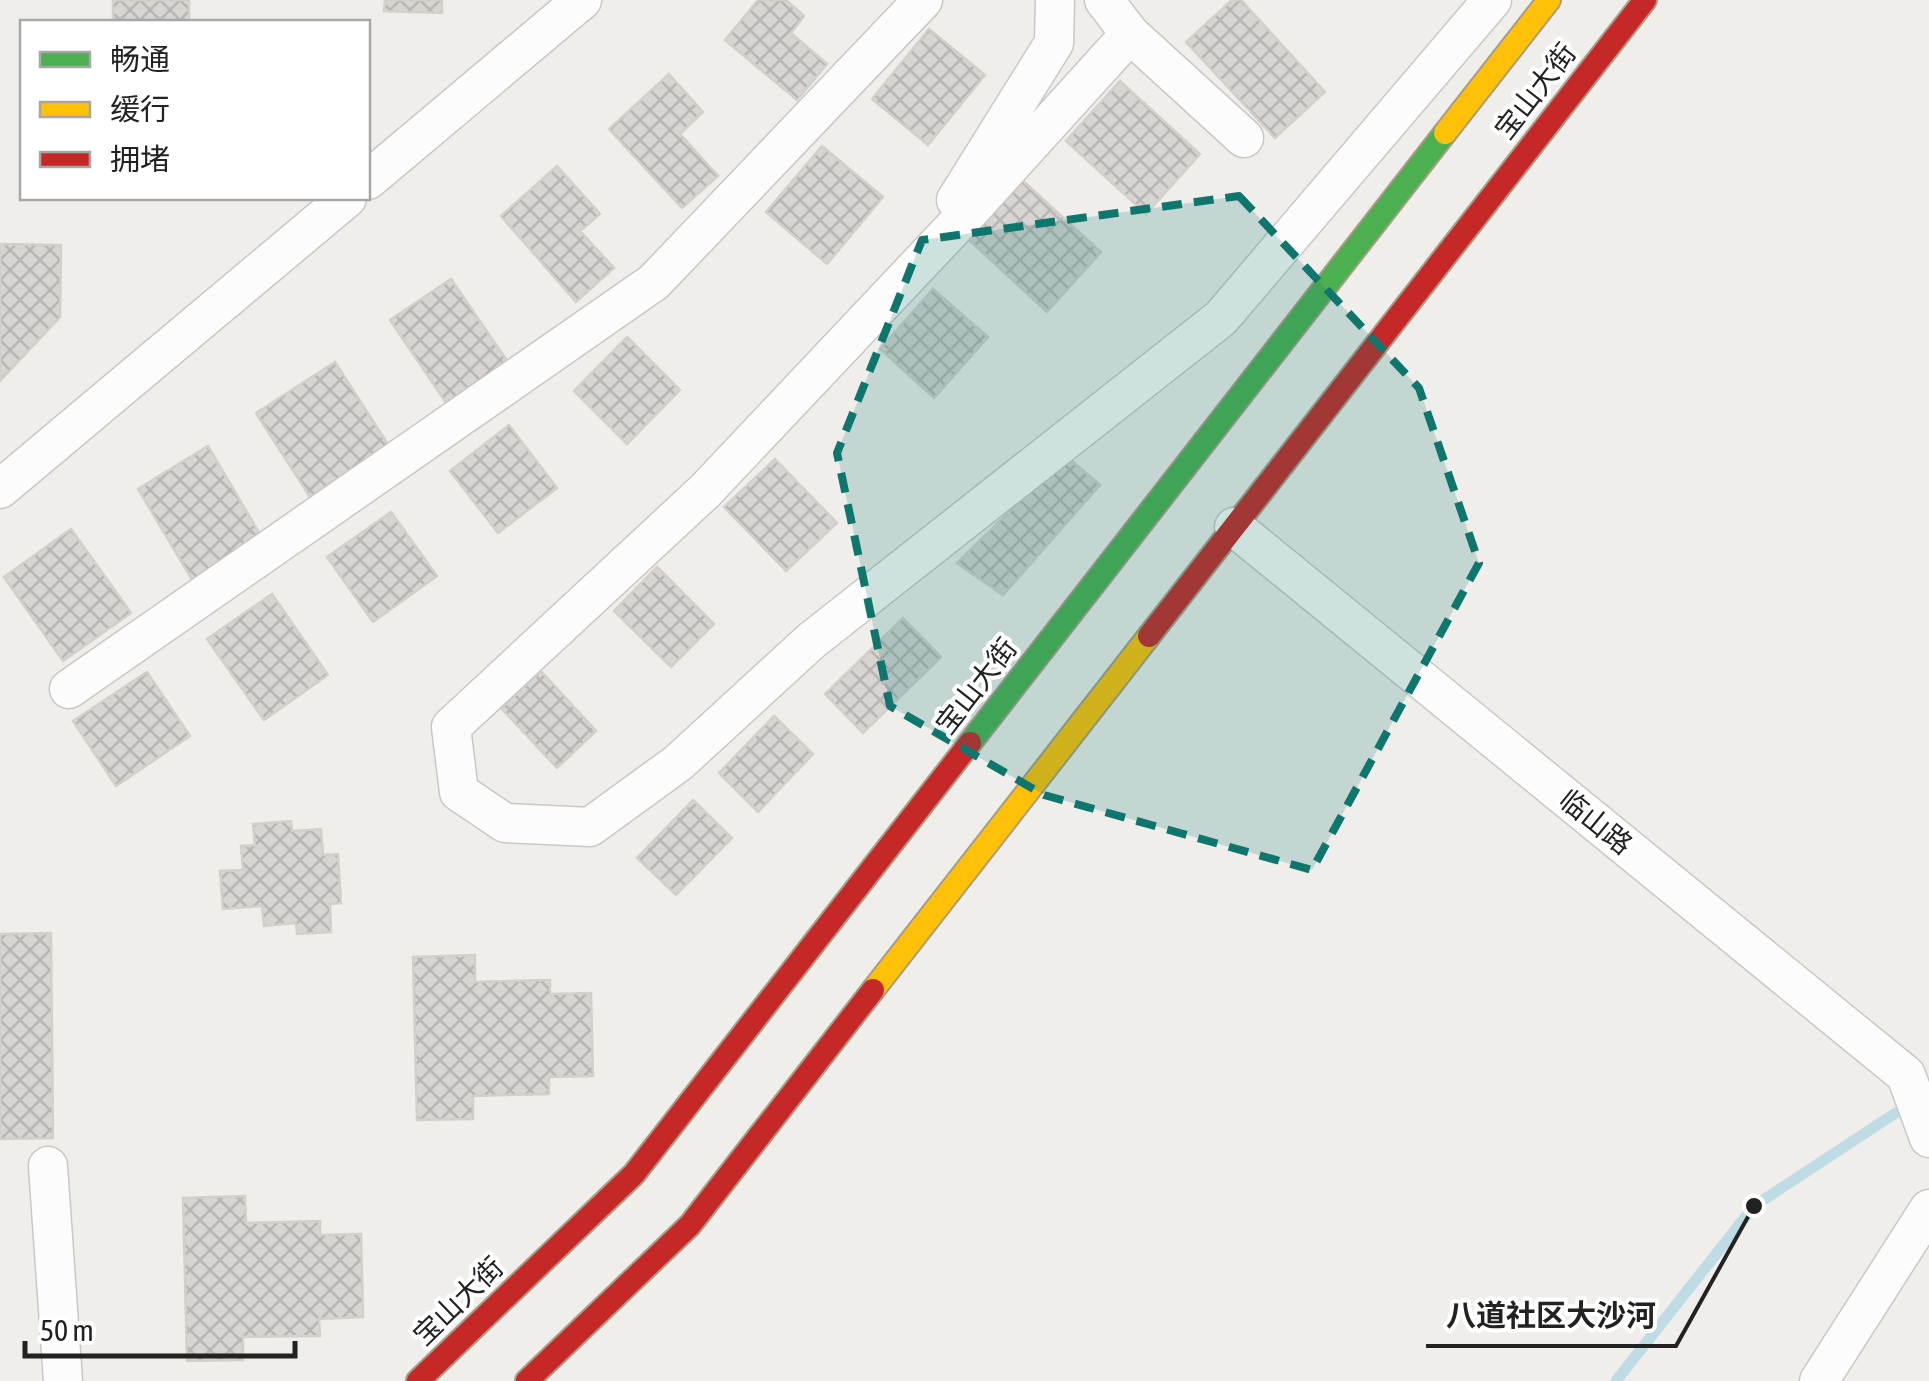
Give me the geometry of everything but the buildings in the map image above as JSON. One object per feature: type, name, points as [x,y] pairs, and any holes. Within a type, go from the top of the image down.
[{"type":"main road","name":"宝山大街","points":[[418,1381],[634,1174],[1549,0]]},
{"type":"main road","name":"宝山大街","points":[[527,1381],[690,1225],[1644,0]]},
{"type":"street","points":[[370,178],[582,0]]},
{"type":"street","points":[[69,689],[654,282],[924,0]]},
{"type":"street","points":[[910,275],[1054,43],[1054,0]]},
{"type":"street","points":[[1104,0],[1130,34],[1244,138]]},
{"type":"street","points":[[1130,34],[910,275],[705,491],[452,728],[459,792],[505,823],[590,827],[678,763],[811,641],[1220,318],[1492,0]]},
{"type":"street","points":[[0,489],[345,200]]},
{"type":"street","name":"临山路","points":[[1234,527],[1906,1075],[1926,1132]]},
{"type":"street","points":[[48,1166],[62,1381]]},
{"type":"street","points":[[1819,1381],[1929,1209]]},
{"type":"highlighted area","points":[[1239,196],[1419,388],[1479,563],[1312,870],[1044,795],[890,706],[837,453],[922,240]]},
{"type":"waterway","points":[[1616,1381],[1754,1206],[1911,1103]]},
{"type":"traffic: fast","points":[[970,743],[1445,133]]},
{"type":"traffic: slow","points":[[1445,133],[1549,0]]},
{"type":"traffic: slow","points":[[873,990],[1149,636]]},
{"type":"traffic: jam","points":[[1149,636],[1645,0]]},
{"type":"traffic: jam","points":[[418,1381],[634,1174],[970,743]]},
{"type":"traffic: jam","points":[[527,1381],[690,1225],[873,990]]},
{"type":"place","name":"八道社区大沙河","points":[[1754,1206]]}]
